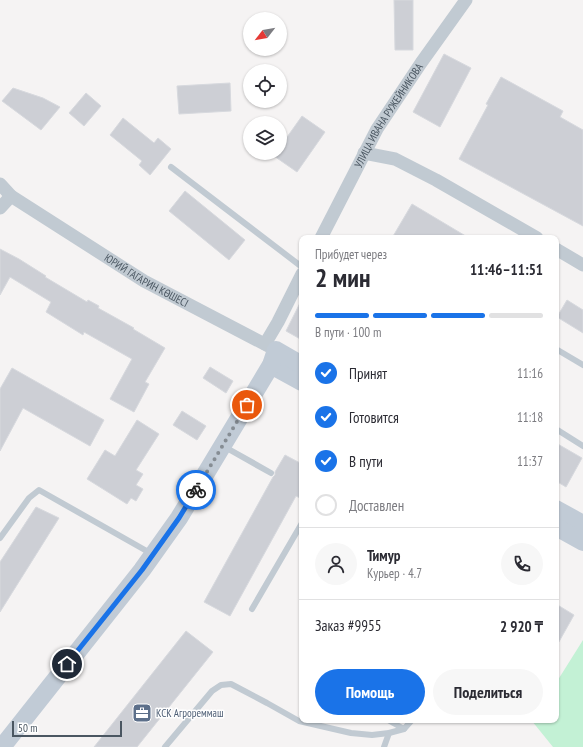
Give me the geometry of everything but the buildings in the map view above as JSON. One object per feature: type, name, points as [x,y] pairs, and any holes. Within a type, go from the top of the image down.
[{"type":"main road","name":"ЮРИЙ ГАГАРИН КӨШЕСІ","points":[[271,353],[299,364]]},
{"type":"main road","name":"ЮРИЙ ГАГАРИН КӨШЕСІ","points":[[271,353],[299,379]]},
{"type":"main road","points":[[2,747],[142,570],[179,518],[222,446],[271,353]]},
{"type":"main road","points":[[559,511],[583,524]]},
{"type":"main road","points":[[559,529],[583,542]]},
{"type":"street","name":"УЛИЦА ИВАНА РУЖЕЙНИКОВА","points":[[323,235],[376,129],[466,0]]},
{"type":"street","points":[[364,153],[395,159],[436,180],[532,235]]},
{"type":"street","name":"ЮРИЙ ГАГАРИН КӨШЕСІ","points":[[0,184],[11,196],[144,281],[271,353]]},
{"type":"street","points":[[0,208],[11,196]]},
{"type":"street","points":[[559,251],[583,265]]},
{"type":"street","points":[[271,353],[278,322],[299,280]]},
{"type":"lane","points":[[171,167],[299,264]]},
{"type":"lane","points":[[559,351],[583,364]]},
{"type":"lane","points":[[559,431],[583,446]]},
{"type":"lane","points":[[222,446],[271,473]]},
{"type":"lane","points":[[0,538],[29,498],[39,490],[152,554]]},
{"type":"lane","points":[[252,609],[299,528]]},
{"type":"lane","points":[[165,747],[212,692],[221,685],[231,684],[299,721]]},
{"type":"lane","points":[[308,723],[351,733],[372,735],[404,729],[409,723]]},
{"type":"lane","points":[[393,723],[404,729]]},
{"type":"lane","points":[[384,747],[389,733]]},
{"type":"green space","points":[[583,640],[583,747],[553,747],[534,723],[559,723],[559,678]]},
{"type":"way so far","points":[[196,490],[247,405]]},
{"type":"place","name":"КСК Агрореммаш","points":[[142,713]]},
{"type":"route","points":[[67,664],[142,570],[179,518],[196,490]]}]
